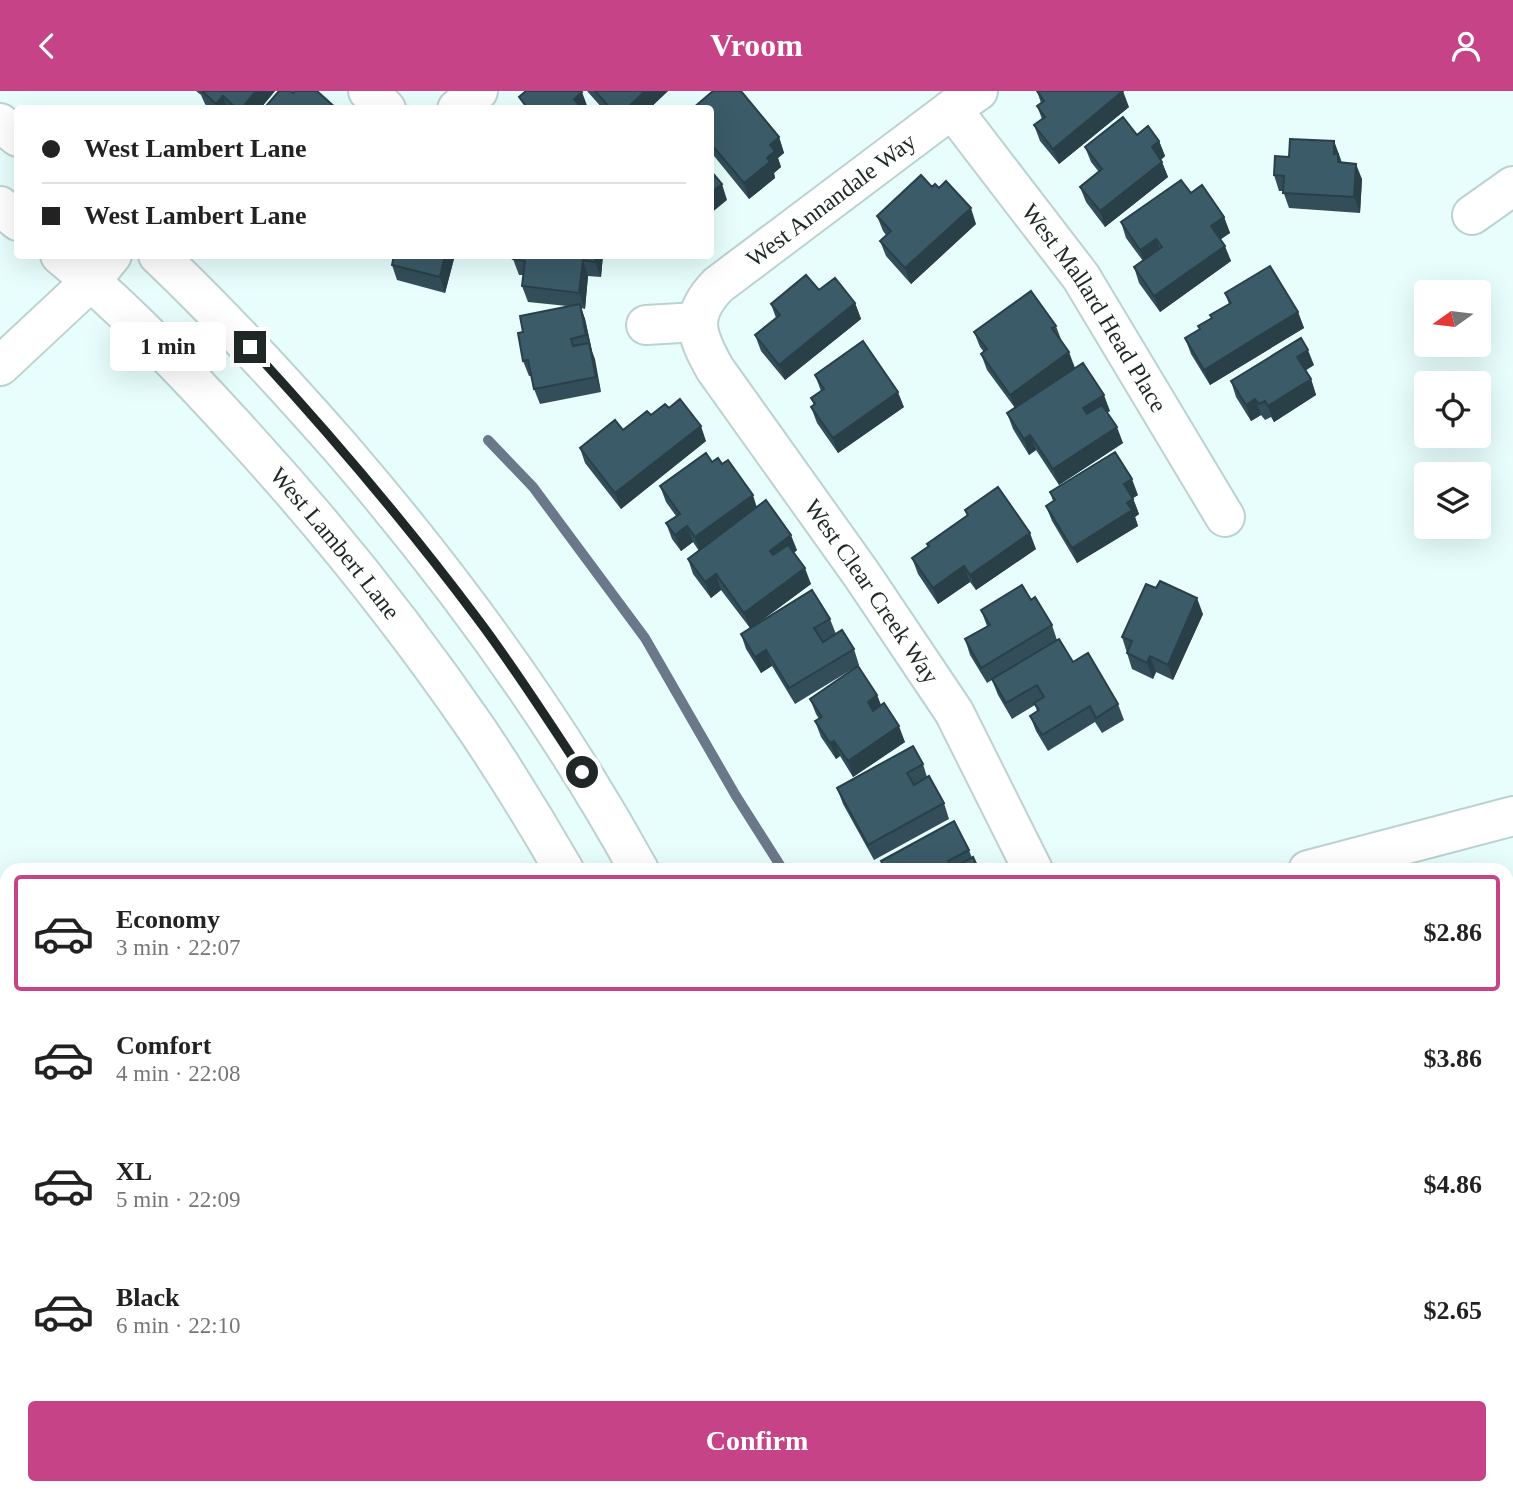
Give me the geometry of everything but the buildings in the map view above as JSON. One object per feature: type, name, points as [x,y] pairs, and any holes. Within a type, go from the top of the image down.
[{"type":"street","points":[[368,91],[382,105]]},
{"type":"street","points":[[462,105],[478,91]]},
{"type":"street","name":"West Annandale Way","points":[[698,322],[702,305],[718,285],[965,100]]},
{"type":"street","name":"West Mallard Head Place","points":[[965,100],[1081,277],[1225,517]]},
{"type":"street","points":[[0,123],[14,134]]},
{"type":"street","points":[[1472,215],[1513,186]]},
{"type":"street","points":[[0,206],[14,218]]},
{"type":"street","name":"West Lambert Lane","points":[[73,259],[102,268],[204,392],[316,518],[379,595],[478,731],[560,863]]},
{"type":"street","points":[[162,259],[276,375],[375,487],[429,555],[531,694],[582,772],[635,863]]},
{"type":"street","points":[[0,366],[102,268]]},
{"type":"street","points":[[646,325],[698,322]]},
{"type":"street","name":"West Clear Creek Way","points":[[698,322],[698,334],[715,369],[862,575],[954,712],[1030,863]]},
{"type":"street","points":[[1335,863],[1513,816]]},
{"type":"waterway","points":[[488,440],[533,487],[645,638],[736,796],[779,863]]},
{"type":"route","points":[[250,347],[375,487],[429,555],[479,620],[582,772]]}]
